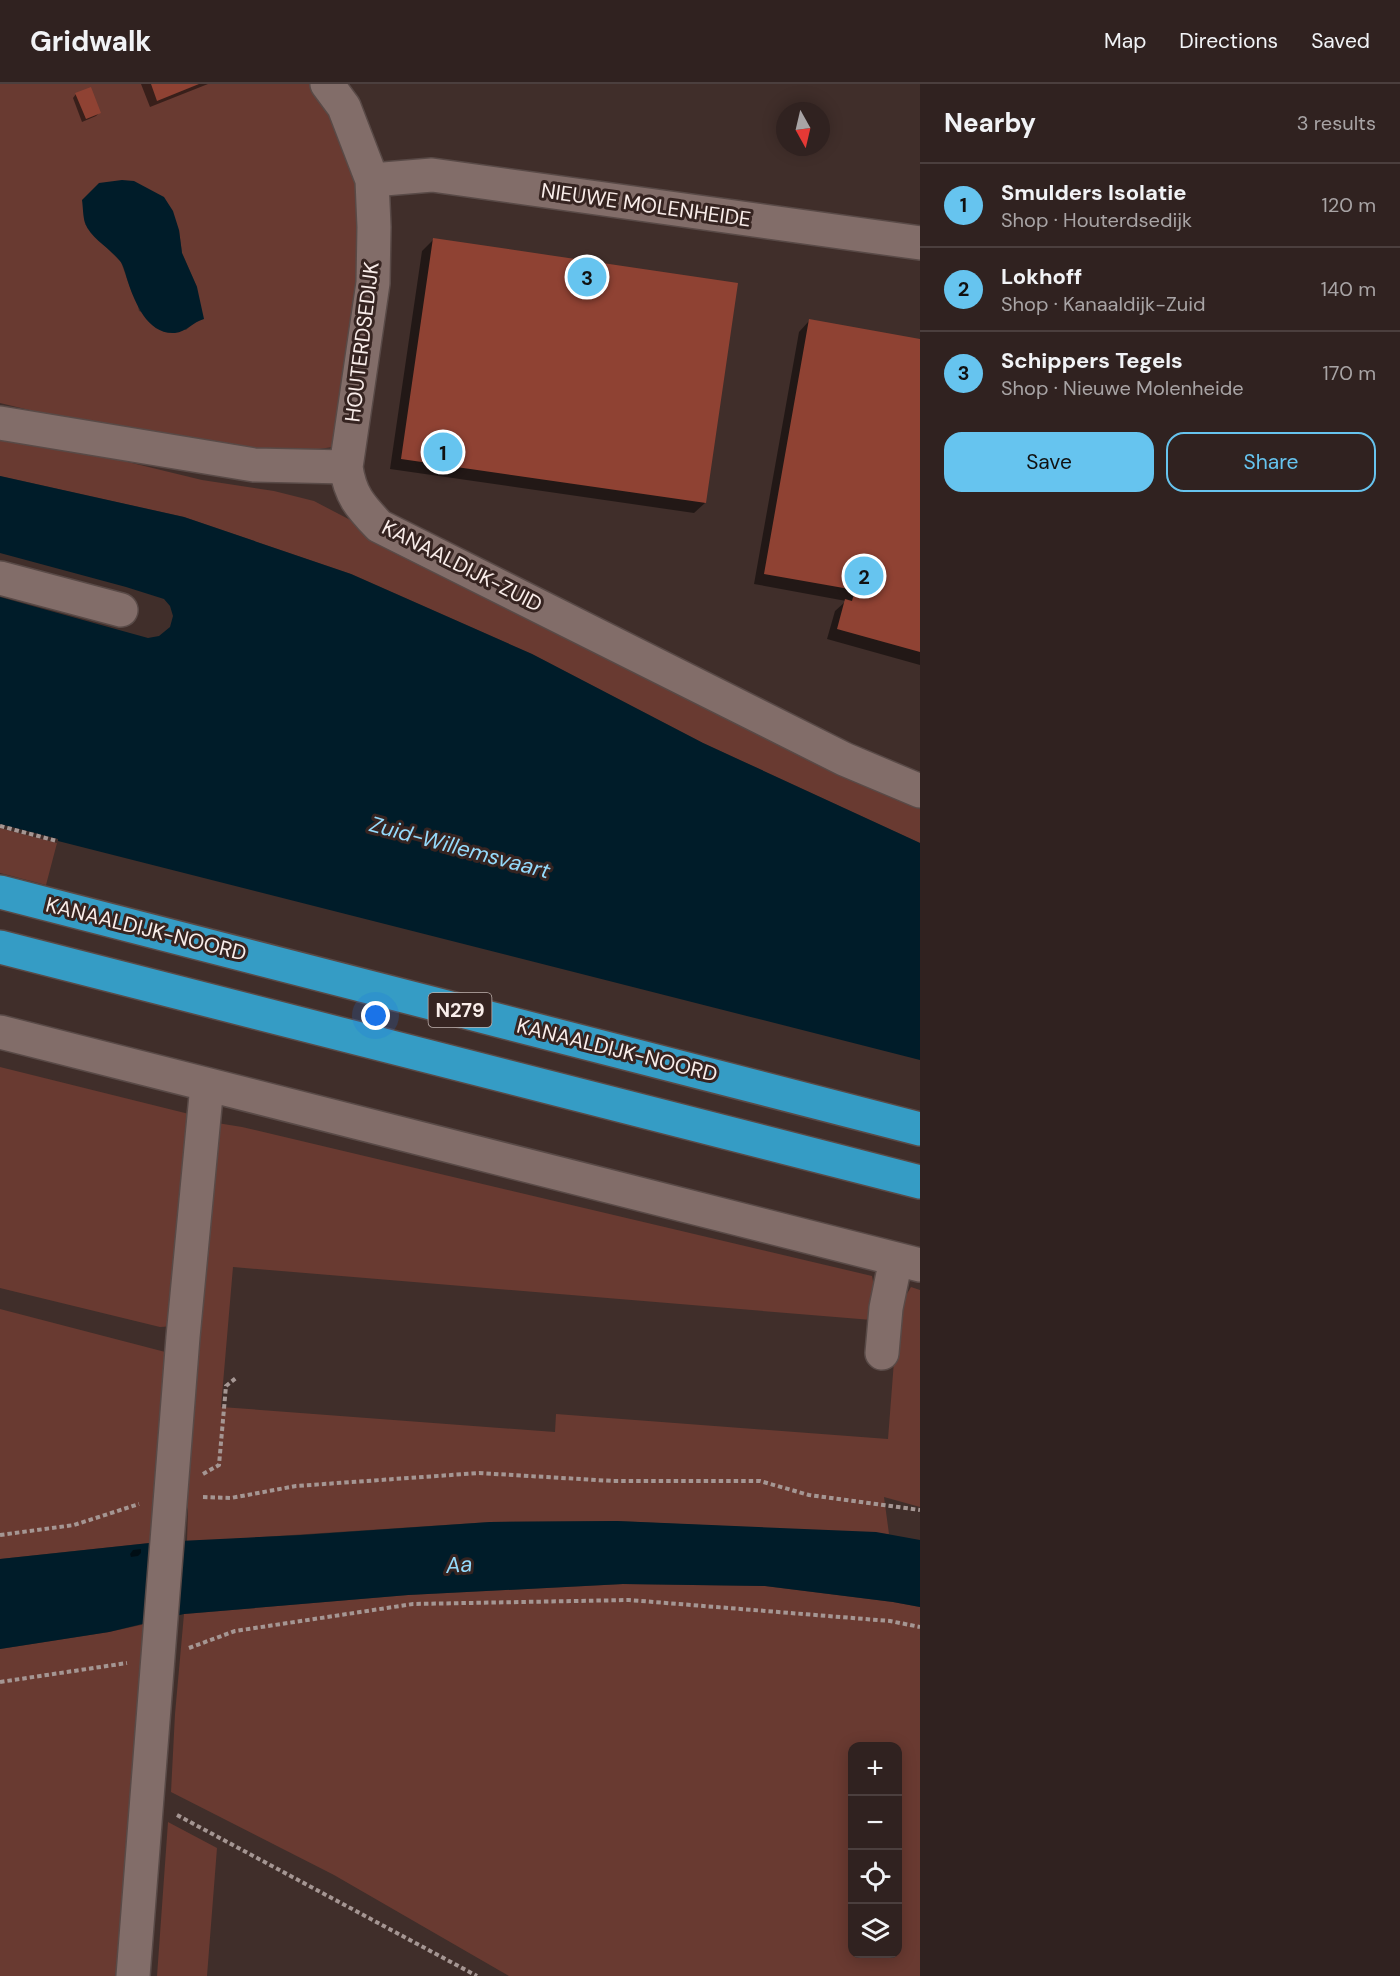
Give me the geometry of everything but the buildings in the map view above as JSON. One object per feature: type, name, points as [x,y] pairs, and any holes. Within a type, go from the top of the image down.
[{"type":"highway","name":"KANAALDIJK-NOORD","points":[[0,892],[920,1129]]},
{"type":"highway","name":"N279","points":[[0,946],[920,1182]]},
{"type":"street","name":"HOUTERDSEDIJK","points":[[327,84],[344,107],[372,180],[373,284],[346,467]]},
{"type":"street","name":"NIEUWE MOLENHEIDE","points":[[372,180],[432,176],[920,243]]},
{"type":"street","points":[[0,423],[254,465],[346,467]]},
{"type":"street","name":"KANAALDIJK-ZUID","points":[[346,467],[353,495],[361,508],[379,526],[844,759],[920,790]]},
{"type":"street","points":[[0,578],[121,610]]},
{"type":"street","points":[[0,1032],[908,1262],[886,1308],[882,1353]]},
{"type":"street","points":[[133,1976],[183,1337],[207,1085]]},
{"type":"path","points":[[0,826],[57,841]]},
{"type":"path","points":[[170,1504],[177,1489],[219,1465],[226,1386],[236,1378]]},
{"type":"path","points":[[0,1536],[74,1525],[130,1507],[231,1497],[296,1486],[479,1473],[613,1481],[760,1481],[809,1495],[920,1510]]},
{"type":"path","points":[[0,1682],[235,1631],[412,1604],[630,1600],[890,1621],[920,1627]]},
{"type":"path","points":[[147,1799],[477,1976]]},
{"type":"shaded area","points":[[0,84],[315,84],[341,131],[355,178],[360,223],[360,270],[333,447],[283,454],[92,425],[0,403]],"holes":[[[85,224],[179,230],[182,253],[197,287],[196,321],[186,330],[139,311],[121,262]]]},
{"type":"shaded area","points":[[0,431],[202,480],[274,491],[314,501],[549,624],[920,802],[920,843],[703,743],[532,654],[351,574],[184,517],[0,476]]},
{"type":"shaded area","points":[[0,828],[57,843],[46,885],[0,873]]},
{"type":"shaded area","points":[[0,1067],[189,1114],[176,1326],[160,1327],[0,1288]]},
{"type":"shaded area","points":[[211,1122],[242,1127],[872,1276],[875,1292],[872,1320],[233,1267],[221,1407],[555,1432],[556,1414],[888,1439],[898,1309],[911,1287],[920,1290],[920,1507],[884,1497],[889,1534],[617,1521],[490,1522],[187,1542],[188,1510],[180,1484]]},
{"type":"shaded area","points":[[0,1309],[173,1354],[159,1542],[0,1559]]},
{"type":"shaded area","points":[[623,1584],[765,1586],[920,1607],[920,1976],[509,1976],[334,1875],[171,1792],[184,1614],[408,1595]]},
{"type":"shaded area","points":[[150,1623],[120,1976],[0,1976],[0,1649],[109,1632]]},
{"type":"shaded area","points":[[168,1822],[217,1848],[207,1976],[157,1976]]},
{"type":"water","points":[[134,181],[164,197],[173,211],[179,230],[182,253],[197,287],[204,319],[183,331],[166,332],[150,323],[134,299],[121,263],[96,239],[85,223],[82,200],[99,183]]},
{"type":"water","name":"Zuid-Willemsvaart","points":[[0,476],[184,517],[351,574],[532,654],[703,743],[920,843],[920,1060],[58,841],[58,839],[0,824],[0,597],[148,638],[159,636],[170,627],[173,616],[170,606],[164,599],[0,553]]},
{"type":"water","name":"Aa","points":[[617,1521],[876,1532],[920,1540],[920,1607],[765,1586],[623,1584],[408,1595],[184,1614],[109,1632],[0,1649],[0,1559],[159,1542],[490,1522]]},
{"type":"place","name":"Schippers Tegels","points":[[587,277]]},
{"type":"place","name":"Smulders Isolatie","points":[[443,452]]},
{"type":"place","name":"Lokhoff","points":[[864,576]]}]
